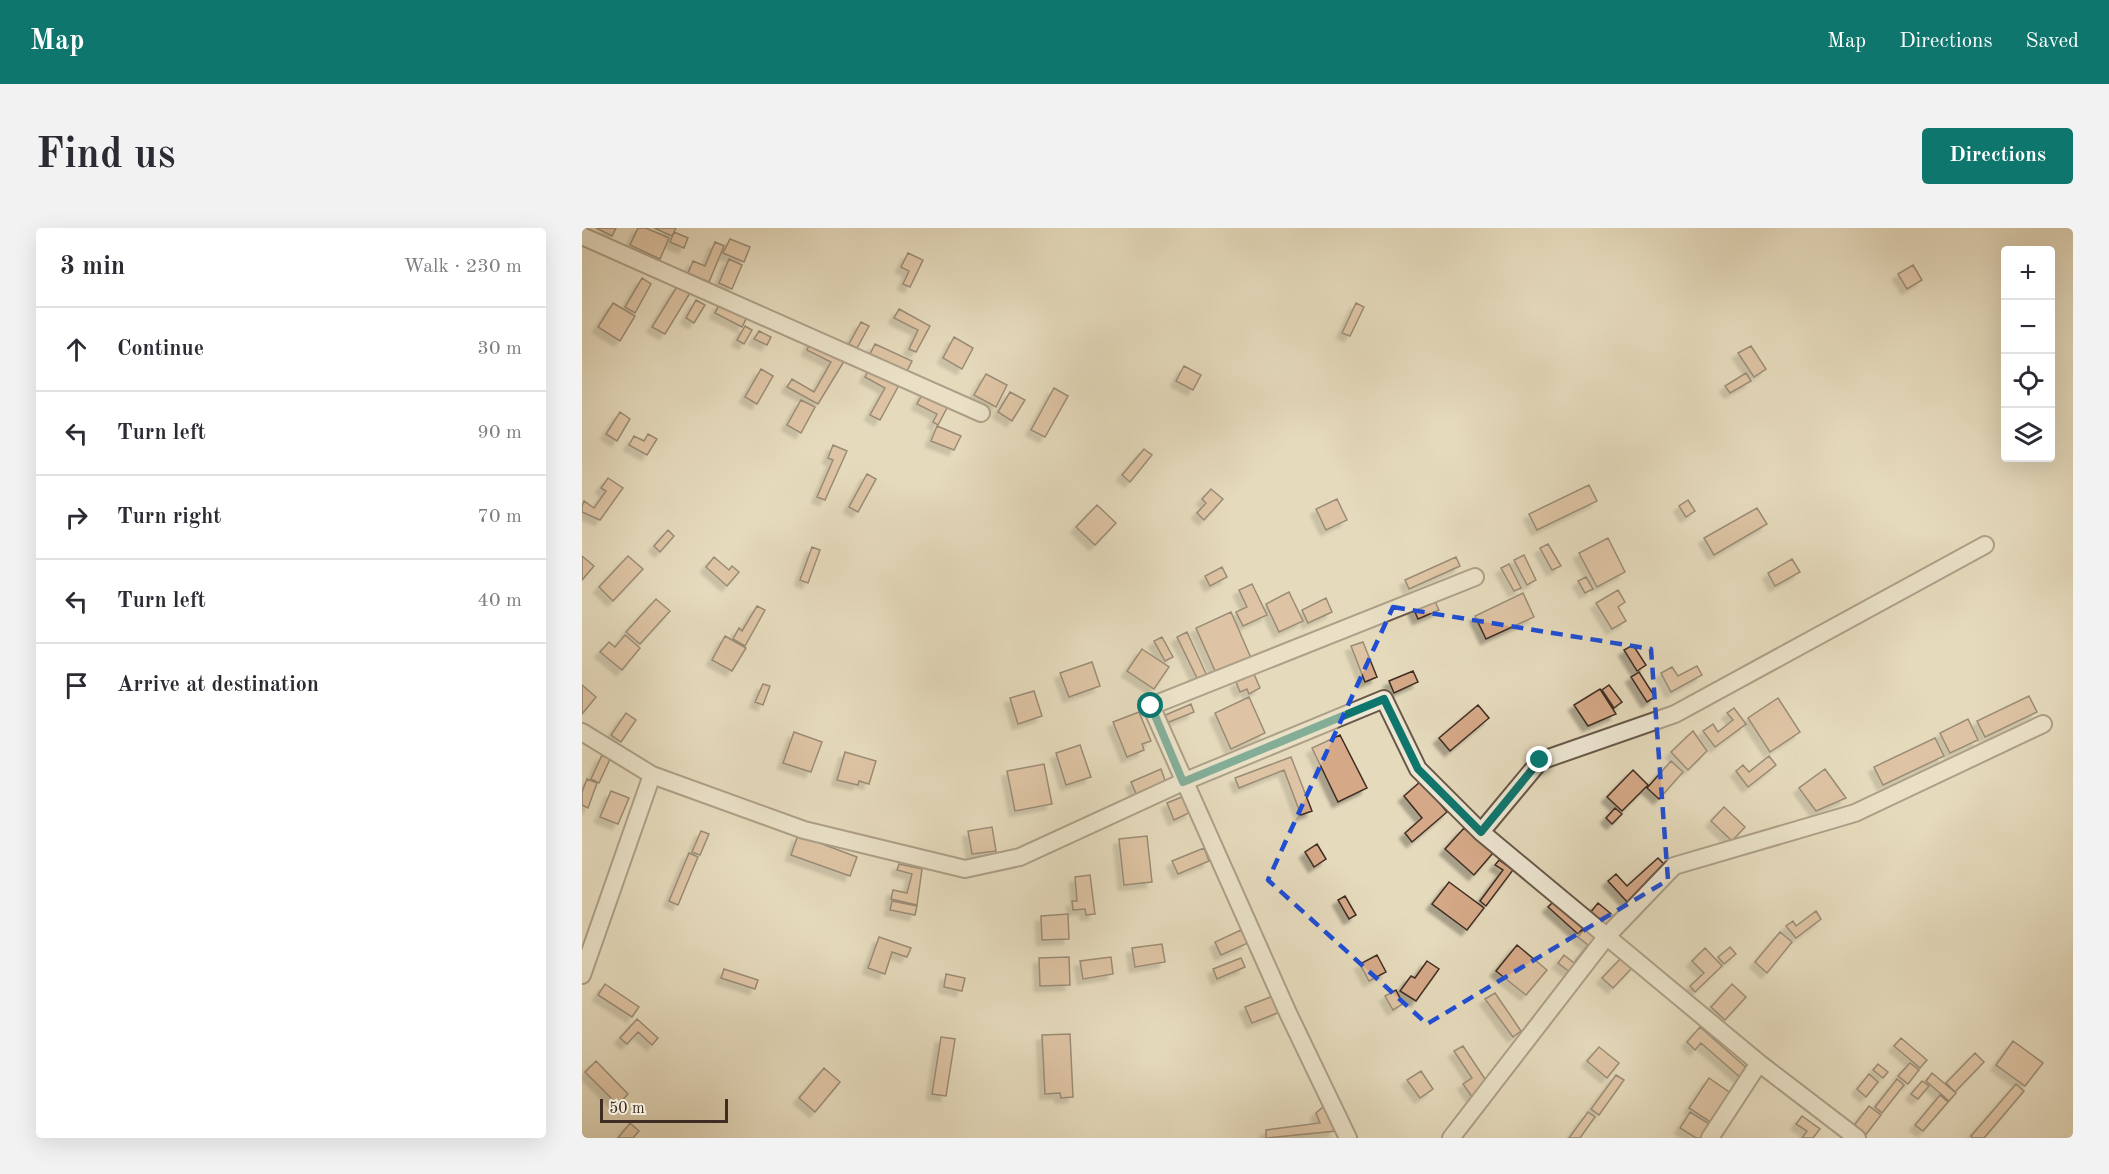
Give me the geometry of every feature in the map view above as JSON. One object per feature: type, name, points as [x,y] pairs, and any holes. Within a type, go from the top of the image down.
[{"type":"street","points":[[582,236],[981,413]]},
{"type":"street","points":[[1481,832],[1540,760],[1675,714],[1985,544]]},
{"type":"street","points":[[1348,1138],[1288,1013],[1151,706],[1475,577]]},
{"type":"street","points":[[582,732],[652,775],[804,830],[965,869],[1020,856],[1183,782],[1384,699],[1418,769],[1481,832],[1759,1063],[1857,1138]]},
{"type":"street","points":[[1451,1138],[1607,936],[1674,866],[1855,813],[2043,723]]},
{"type":"street","points":[[582,975],[652,775]]},
{"type":"street","points":[[1710,1138],[1759,1063]]},
{"type":"highlighted area","points":[[1393,607],[1651,649],[1668,880],[1427,1024],[1268,880]]},
{"type":"building","points":[[596,228],[616,228],[612,236]]},
{"type":"building","points":[[638,228],[646,228],[669,238],[660,259],[630,245]]},
{"type":"building","points":[[654,228],[676,228],[672,236]]},
{"type":"building","points":[[674,232],[688,238],[684,248],[670,242]]},
{"type":"building","points":[[730,239],[750,247],[744,262],[723,253]]},
{"type":"building","points":[[715,242],[724,246],[709,282],[688,273],[693,261],[705,266]]},
{"type":"building","points":[[908,253],[923,260],[910,287],[903,284],[909,271],[901,267]]},
{"type":"building","points":[[729,259],[742,265],[732,289],[719,283]]},
{"type":"building","points":[[1913,265],[1922,280],[1907,289],[1898,274]]},
{"type":"building","points":[[642,278],[651,284],[635,313],[625,307]]},
{"type":"building","points":[[678,285],[690,293],[665,334],[652,327]]},
{"type":"building","points":[[696,300],[705,305],[694,323],[686,318]]},
{"type":"building","points":[[613,303],[635,316],[620,341],[598,327]]},
{"type":"building","points":[[720,303],[747,317],[742,327],[715,313]]},
{"type":"building","points":[[1356,303],[1364,307],[1350,336],[1342,333]]},
{"type":"building","points":[[899,309],[930,326],[916,352],[909,349],[918,330],[894,318]]},
{"type":"building","points":[[861,322],[869,326],[857,348],[849,344]]},
{"type":"building","points":[[745,326],[752,330],[744,344],[737,340]]},
{"type":"building","points":[[759,331],[771,337],[767,345],[754,339]]},
{"type":"building","points":[[954,337],[973,348],[962,369],[943,358]]},
{"type":"building","points":[[811,341],[846,358],[818,404],[787,387],[792,379],[814,392],[831,362],[807,350]]},
{"type":"building","points":[[875,344],[912,361],[907,371],[870,354]]},
{"type":"building","points":[[1751,346],[1766,369],[1754,377],[1738,353]]},
{"type":"building","points":[[1184,366],[1201,375],[1193,390],[1176,381]]},
{"type":"building","points":[[761,369],[773,376],[757,404],[745,397]]},
{"type":"building","points":[[869,369],[899,385],[880,420],[870,415],[885,388],[865,377]]},
{"type":"building","points":[[1746,373],[1751,381],[1730,393],[1725,386]]},
{"type":"building","points":[[986,374],[1007,385],[996,407],[974,395]]},
{"type":"building","points":[[1054,388],[1068,396],[1045,437],[1031,430]]},
{"type":"building","points":[[924,391],[949,404],[938,425],[933,422],[937,414],[917,404]]},
{"type":"building","points":[[1010,392],[1025,400],[1012,421],[998,412]]},
{"type":"building","points":[[801,400],[815,407],[801,433],[787,425]]},
{"type":"building","points":[[620,412],[630,419],[617,441],[606,434]]},
{"type":"building","points":[[937,426],[961,436],[954,450],[931,441]]},
{"type":"building","points":[[648,434],[657,439],[647,455],[629,445],[634,436],[644,441]]},
{"type":"building","points":[[833,445],[847,451],[825,500],[817,497],[833,460],[828,458]]},
{"type":"building","points":[[1144,449],[1152,455],[1130,482],[1122,475]]},
{"type":"building","points":[[867,474],[876,479],[858,512],[849,507]]},
{"type":"building","points":[[608,478],[623,488],[600,520],[582,512],[584,501],[594,508],[606,491],[601,488]]},
{"type":"building","points":[[1589,485],[1597,501],[1537,530],[1529,514]]},
{"type":"building","points":[[1211,489],[1223,499],[1204,520],[1197,513],[1206,503],[1202,499]]},
{"type":"building","points":[[1337,499],[1347,520],[1326,530],[1316,509]]},
{"type":"building","points":[[1688,500],[1695,511],[1686,517],[1679,506]]},
{"type":"building","points":[[1097,505],[1116,523],[1095,545],[1076,527]]},
{"type":"building","points":[[1757,508],[1767,524],[1714,555],[1704,538]]},
{"type":"building","points":[[668,530],[674,536],[660,552],[654,546]]},
{"type":"building","points":[[1608,538],[1625,572],[1597,587],[1579,553]]},
{"type":"building","points":[[1548,544],[1561,566],[1552,570],[1540,548]]},
{"type":"building","points":[[812,547],[820,550],[808,583],[800,580]]},
{"type":"building","points":[[1524,555],[1536,580],[1527,585],[1514,560]]},
{"type":"building","points":[[582,556],[594,566],[582,580]]},
{"type":"building","points":[[628,556],[643,569],[613,601],[599,587]]},
{"type":"building","points":[[714,557],[729,570],[732,566],[739,572],[727,586],[706,567]]},
{"type":"building","points":[[1456,557],[1460,566],[1409,589],[1405,580]]},
{"type":"building","points":[[1792,559],[1800,572],[1775,586],[1768,573]]},
{"type":"building","points":[[1509,564],[1521,588],[1514,591],[1501,568]]},
{"type":"building","points":[[1222,567],[1227,577],[1210,586],[1205,576]]},
{"type":"building","points":[[1586,577],[1593,589],[1585,593],[1578,581]]},
{"type":"building","points":[[1252,584],[1267,615],[1243,626],[1236,612],[1247,607],[1239,590]]},
{"type":"building","points":[[1618,590],[1625,602],[1618,607],[1626,621],[1612,629],[1596,603]]},
{"type":"building","points":[[1289,592],[1303,621],[1279,632],[1266,604]]},
{"type":"building","points":[[1523,593],[1534,617],[1486,639],[1475,616]]},
{"type":"building","points":[[1432,595],[1439,610],[1418,619],[1412,605]]},
{"type":"building","points":[[1326,598],[1332,612],[1308,623],[1302,610]]},
{"type":"building","points":[[656,599],[670,611],[640,644],[626,632]]},
{"type":"building","points":[[757,606],[765,610],[745,646],[733,639],[739,628],[742,631]]},
{"type":"building","points":[[1231,612],[1251,658],[1216,673],[1196,628]]},
{"type":"building","points":[[1187,632],[1207,676],[1198,680],[1177,637]]},
{"type":"building","points":[[625,635],[640,648],[622,670],[600,652],[609,642],[615,647]]},
{"type":"building","points":[[725,636],[746,648],[732,671],[712,660]]},
{"type":"building","points":[[1162,637],[1173,657],[1165,661],[1154,641]]},
{"type":"building","points":[[1363,642],[1377,677],[1365,682],[1351,646]]},
{"type":"building","points":[[1633,645],[1646,665],[1637,671],[1624,650]]},
{"type":"building","points":[[1142,649],[1169,667],[1154,689],[1127,671]]},
{"type":"building","points":[[1092,662],[1100,686],[1069,697],[1060,673]]},
{"type":"building","points":[[1697,666],[1702,675],[1671,692],[1661,673],[1672,667],[1678,676]]},
{"type":"building","points":[[1413,671],[1418,682],[1394,693],[1389,681]]},
{"type":"building","points":[[1639,672],[1655,697],[1647,702],[1631,677]]},
{"type":"building","points":[[1254,674],[1260,688],[1249,694],[1247,689],[1240,692],[1236,682]]},
{"type":"building","points":[[763,684],[770,686],[763,705],[755,702]]},
{"type":"building","points":[[582,685],[596,697],[582,714]]},
{"type":"building","points":[[1609,685],[1622,702],[1614,708],[1602,690]]},
{"type":"building","points":[[1600,689],[1616,714],[1588,726],[1574,705]]},
{"type":"building","points":[[1034,691],[1042,716],[1018,724],[1010,698]]},
{"type":"building","points":[[2029,696],[2037,712],[1985,737],[1977,721]]},
{"type":"building","points":[[1249,697],[1265,733],[1231,749],[1215,713]]},
{"type":"building","points":[[1778,698],[1800,732],[1770,752],[1748,718]]},
{"type":"building","points":[[1191,704],[1194,712],[1164,724],[1161,717]]},
{"type":"building","points":[[1478,705],[1489,718],[1450,751],[1439,738]]},
{"type":"building","points":[[1734,708],[1746,724],[1715,747],[1703,731],[1713,724],[1718,732],[1733,720],[1727,713]]},
{"type":"building","points":[[1139,712],[1151,741],[1142,744],[1144,750],[1127,757],[1113,722]]},
{"type":"building","points":[[626,713],[636,720],[621,742],[611,735]]},
{"type":"building","points":[[1968,719],[1978,740],[1950,753],[1940,733]]},
{"type":"building","points":[[1693,731],[1707,751],[1688,770],[1671,752]]},
{"type":"building","points":[[794,732],[822,742],[811,772],[783,763]]},
{"type":"building","points":[[1340,735],[1367,788],[1338,802],[1312,748]]},
{"type":"building","points":[[1935,738],[1944,756],[1883,785],[1874,767]]},
{"type":"building","points":[[1080,745],[1091,777],[1066,785],[1056,753]]},
{"type":"building","points":[[845,752],[876,761],[869,784],[859,781],[858,785],[837,780]]},
{"type":"building","points":[[602,755],[610,759],[599,783],[591,779]]},
{"type":"building","points":[[1769,756],[1776,765],[1748,787],[1736,771],[1743,765],[1749,772]]},
{"type":"building","points":[[1291,757],[1312,811],[1301,815],[1284,770],[1239,788],[1235,778]]},
{"type":"building","points":[[1671,761],[1683,772],[1659,799],[1647,788]]},
{"type":"building","points":[[1044,764],[1052,804],[1015,811],[1007,771]]},
{"type":"building","points":[[1161,769],[1166,783],[1137,796],[1131,782]]},
{"type":"building","points":[[1825,769],[1846,798],[1816,811],[1799,788]]},
{"type":"building","points":[[1633,770],[1648,785],[1622,811],[1607,797]]},
{"type":"building","points":[[587,779],[597,783],[588,808],[582,805],[582,792]]},
{"type":"building","points":[[1421,781],[1447,812],[1412,842],[1405,833],[1422,818],[1404,796]]},
{"type":"building","points":[[611,791],[629,798],[618,824],[600,817]]},
{"type":"building","points":[[1184,796],[1191,812],[1174,820],[1167,803]]},
{"type":"building","points":[[1724,807],[1745,827],[1732,841],[1711,821]]},
{"type":"building","points":[[1615,808],[1622,814],[1612,824],[1606,818]]},
{"type":"building","points":[[992,827],[996,851],[972,854],[968,831]]},
{"type":"building","points":[[1464,828],[1493,853],[1474,875],[1445,849]]},
{"type":"building","points":[[701,831],[709,834],[700,855],[692,852]]},
{"type":"building","points":[[798,835],[857,857],[850,876],[791,855]]},
{"type":"building","points":[[1147,836],[1152,882],[1124,885],[1119,839]]},
{"type":"building","points":[[1317,844],[1326,859],[1314,867],[1305,852]]},
{"type":"building","points":[[1204,848],[1209,861],[1178,874],[1172,861]]},
{"type":"building","points":[[689,853],[698,857],[678,905],[669,901]]},
{"type":"building","points":[[1658,858],[1668,868],[1629,904],[1608,881],[1616,874],[1627,886]]},
{"type":"building","points":[[1499,860],[1513,870],[1486,906],[1480,901],[1503,870],[1495,865]]},
{"type":"building","points":[[899,864],[922,869],[917,905],[891,899],[893,890],[907,893],[912,874],[897,870]]},
{"type":"building","points":[[1090,875],[1095,914],[1086,915],[1085,909],[1073,910],[1072,901],[1077,901],[1075,877]]},
{"type":"building","points":[[1449,882],[1484,908],[1467,930],[1432,904]]},
{"type":"building","points":[[1345,896],[1356,915],[1349,919],[1338,900]]},
{"type":"building","points":[[892,901],[917,906],[915,915],[890,910]]},
{"type":"building","points":[[1554,901],[1584,927],[1578,934],[1548,907]]},
{"type":"building","points":[[1598,903],[1615,917],[1607,927],[1590,913]]},
{"type":"building","points":[[1816,911],[1821,919],[1796,938],[1786,926],[1793,921],[1796,926]]},
{"type":"building","points":[[1068,914],[1069,939],[1042,940],[1041,916]]},
{"type":"building","points":[[1584,929],[1601,942],[1575,976],[1558,963],[1564,955],[1574,963],[1588,945],[1578,937]]},
{"type":"building","points":[[1241,930],[1248,943],[1221,955],[1215,942]]},
{"type":"building","points":[[1780,932],[1792,942],[1767,973],[1755,962]]},
{"type":"building","points":[[879,937],[911,948],[907,957],[892,952],[885,974],[868,968]]},
{"type":"building","points":[[1162,944],[1165,962],[1135,967],[1132,948]]},
{"type":"building","points":[[1517,945],[1547,970],[1526,995],[1496,971]]},
{"type":"building","points":[[1730,947],[1736,954],[1724,964],[1718,957]]},
{"type":"building","points":[[1705,948],[1722,966],[1695,992],[1690,986],[1704,973],[1692,961]]},
{"type":"building","points":[[1377,955],[1386,972],[1369,981],[1360,964]]},
{"type":"building","points":[[1069,957],[1070,985],[1040,986],[1039,958]]},
{"type":"building","points":[[1111,957],[1113,974],[1083,979],[1080,961]]},
{"type":"building","points":[[1241,958],[1245,967],[1217,979],[1213,969]]},
{"type":"building","points":[[1621,958],[1632,968],[1613,988],[1602,978]]},
{"type":"building","points":[[1427,961],[1439,969],[1416,1001],[1400,991],[1411,976],[1415,978]]},
{"type":"building","points":[[724,969],[758,980],[755,989],[721,978]]},
{"type":"building","points":[[946,974],[965,978],[962,991],[944,987]]},
{"type":"building","points":[[605,984],[639,1007],[632,1017],[598,995]]},
{"type":"building","points":[[1732,984],[1746,997],[1725,1020],[1711,1007]]},
{"type":"building","points":[[1396,990],[1403,1004],[1393,1010],[1385,996]]},
{"type":"building","points":[[1495,993],[1521,1031],[1513,1037],[1485,999]]},
{"type":"building","points":[[1273,996],[1280,1012],[1252,1023],[1245,1007]]},
{"type":"building","points":[[637,1019],[658,1038],[652,1045],[638,1032],[627,1044],[620,1038]]},
{"type":"building","points":[[1700,1027],[1749,1070],[1741,1078],[1701,1043],[1695,1050],[1687,1042]]},
{"type":"building","points":[[1070,1034],[1073,1097],[1061,1098],[1060,1093],[1045,1094],[1042,1035]]},
{"type":"building","points":[[941,1037],[955,1039],[946,1096],[932,1094]]},
{"type":"building","points":[[1901,1038],[1927,1060],[1920,1068],[1894,1046]]},
{"type":"building","points":[[2013,1041],[2043,1063],[2025,1086],[1996,1065]]},
{"type":"building","points":[[1463,1046],[1489,1085],[1475,1101],[1463,1084],[1472,1078],[1454,1051]]},
{"type":"building","points":[[1599,1047],[1619,1063],[1607,1078],[1587,1061]]},
{"type":"building","points":[[1975,1053],[1984,1062],[1955,1092],[1946,1083]]},
{"type":"building","points":[[596,1061],[628,1094],[618,1105],[585,1072]]},
{"type":"building","points":[[1910,1063],[1919,1070],[1908,1084],[1898,1076]]},
{"type":"building","points":[[1878,1064],[1888,1072],[1883,1078],[1873,1070]]},
{"type":"building","points":[[824,1068],[840,1082],[815,1112],[799,1098]]},
{"type":"building","points":[[1421,1071],[1433,1089],[1420,1098],[1407,1080]]},
{"type":"building","points":[[1932,1073],[1956,1093],[1949,1101],[1926,1081]]},
{"type":"building","points":[[1869,1074],[1878,1082],[1866,1097],[1857,1089]]},
{"type":"building","points":[[1616,1075],[1624,1080],[1599,1115],[1591,1109]]},
{"type":"building","points":[[1709,1078],[1732,1094],[1712,1123],[1689,1108]]},
{"type":"building","points":[[1897,1079],[1904,1085],[1882,1113],[1875,1107]]},
{"type":"building","points":[[1922,1081],[1929,1086],[1918,1099],[1911,1094]]},
{"type":"building","points":[[2016,1084],[2024,1091],[1984,1138],[1973,1138],[1971,1136]]},
{"type":"building","points":[[1940,1095],[1948,1102],[1923,1131],[1915,1125]]},
{"type":"building","points":[[1324,1106],[1336,1131],[1266,1138],[1266,1130],[1320,1123],[1316,1113]]},
{"type":"building","points":[[1869,1106],[1881,1115],[1864,1137],[1852,1128]]},
{"type":"building","points":[[1588,1112],[1595,1117],[1580,1138],[1569,1138]]},
{"type":"building","points":[[1690,1112],[1711,1125],[1703,1138],[1696,1138],[1680,1128]]},
{"type":"building","points":[[1802,1116],[1820,1129],[1813,1138],[1802,1138],[1807,1131],[1796,1124]]},
{"type":"building","points":[[630,1123],[639,1131],[633,1138],[618,1138]]},
{"type":"route","points":[[1151,706],[1183,782],[1384,699],[1418,769],[1481,832],[1540,760]]}]
